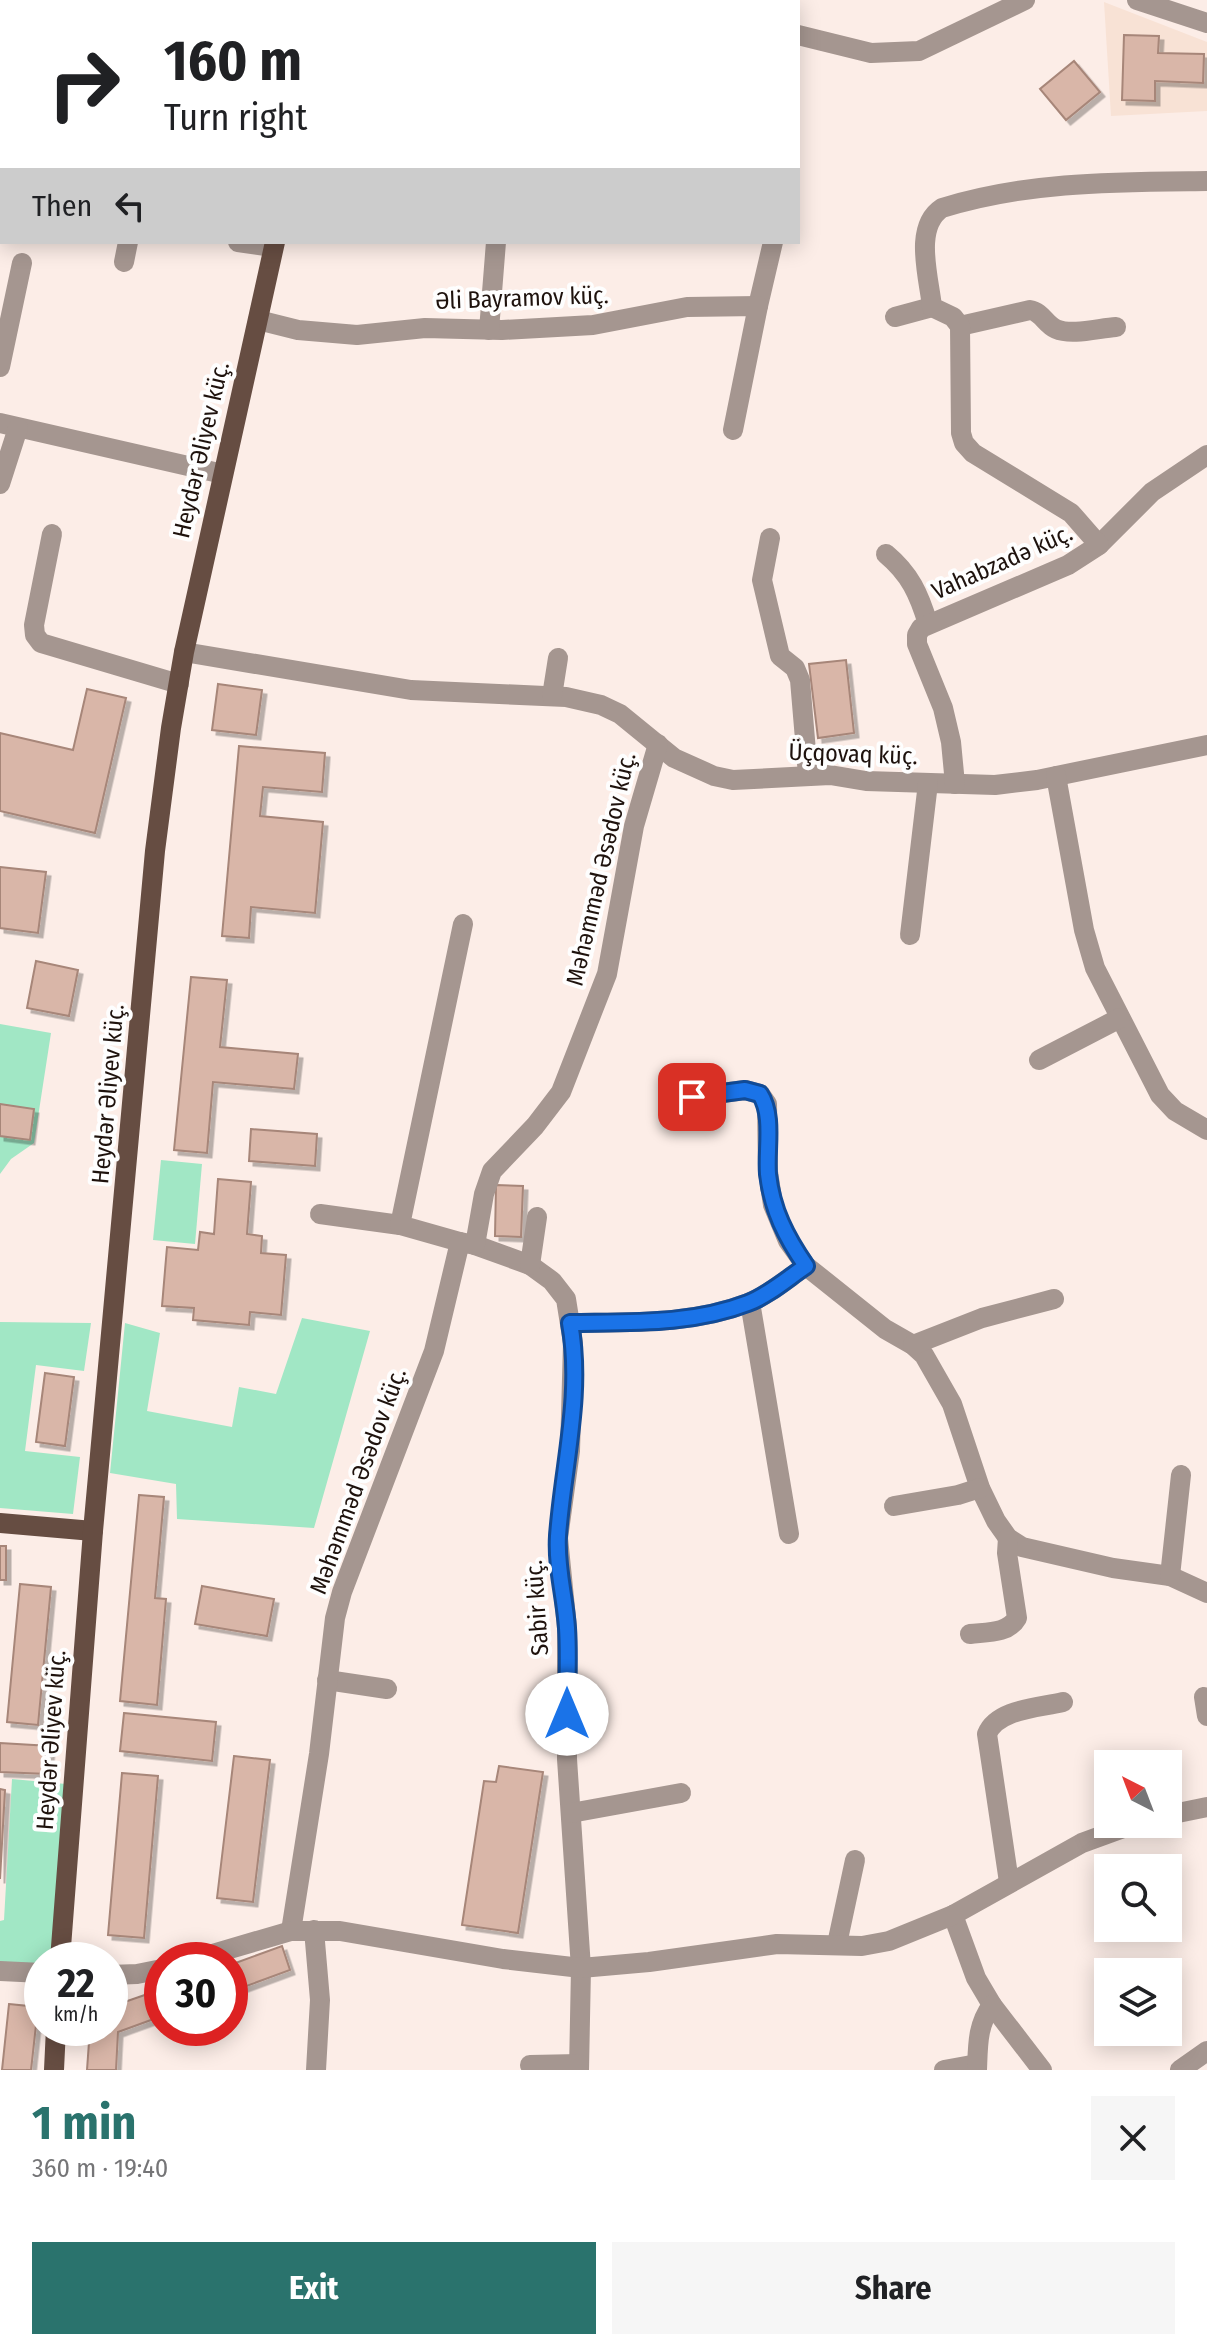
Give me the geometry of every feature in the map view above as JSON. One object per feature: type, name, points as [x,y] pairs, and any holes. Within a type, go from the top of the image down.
[{"type":"main road","name":"Heydər Əliyev küç.","points":[[61,1942],[93,1531],[154,861],[184,652],[274,245]]},
{"type":"main road","points":[[0,1523],[93,1531]]},
{"type":"main road","points":[[54,2070],[55,2046]]},
{"type":"street","points":[[1137,0],[1207,23]]},
{"type":"street","points":[[800,35],[871,53],[919,51],[1019,1]]},
{"type":"street","points":[[932,307],[927,225],[933,214],[942,208],[1015,189],[1051,185],[1207,181]]},
{"type":"street","points":[[489,330],[496,244]]},
{"type":"street","points":[[733,430],[773,244]]},
{"type":"street","points":[[0,367],[22,263]]},
{"type":"street","name":"Əli Bayramov küç.","points":[[258,320],[298,330],[357,335],[425,328],[489,330],[593,325],[687,307],[758,306]]},
{"type":"street","points":[[895,317],[932,307],[953,317],[960,326],[1030,310],[1037,311],[1051,328],[1063,331],[1116,327]]},
{"type":"street","name":"Vahabzadə küç.","points":[[955,784],[951,742],[943,708],[917,644],[921,628],[1068,565],[1099,545],[1071,513],[973,453],[964,443],[961,433],[960,326]]},
{"type":"street","points":[[0,484],[9,425],[223,474]]},
{"type":"street","points":[[1099,545],[1152,492],[1207,455]]},
{"type":"street","points":[[52,534],[34,625],[35,635],[41,643],[179,684]]},
{"type":"street","points":[[770,538],[762,580],[764,593],[780,656],[795,668],[800,680],[808,775]]},
{"type":"street","points":[[886,554],[912,580],[919,592],[928,624]]},
{"type":"street","name":"Üçqovaq küç.","points":[[184,652],[411,690],[566,697],[611,709],[674,758],[714,776],[733,780],[808,775],[995,785],[1056,776],[1207,745]]},
{"type":"street","points":[[552,696],[558,658]]},
{"type":"street","name":"Məhəmməd Əsədov küç.","points":[[291,1931],[319,1754],[335,1618],[342,1592],[434,1351],[492,1171],[535,1126],[561,1092],[607,974],[634,826],[658,744]]},
{"type":"street","points":[[1056,776],[1084,930],[1095,968],[1160,1095],[1175,1111],[1207,1130]]},
{"type":"street","points":[[910,935],[928,783]]},
{"type":"street","points":[[400,1225],[463,924]]},
{"type":"street","points":[[1039,1060],[1120,1018]]},
{"type":"street","points":[[692,1097],[745,1090],[760,1094],[767,1104],[768,1172],[773,1205],[788,1241],[806,1266],[885,1329],[913,1345],[931,1366],[952,1404],[980,1488],[1008,1538],[1022,1547],[1113,1568],[1170,1576],[1207,1593]]},
{"type":"street","points":[[320,1214],[400,1225],[468,1243]]},
{"type":"street","points":[[530,1265],[537,1217]]},
{"type":"street","name":"Sabir küç.","points":[[468,1243],[530,1265],[552,1281],[566,1299],[573,1343],[570,1451],[558,1538],[567,1628],[567,1759],[581,1968],[579,2067]]},
{"type":"street","points":[[570,1323],[660,1322],[702,1316],[750,1302],[806,1266]]},
{"type":"street","points":[[913,1345],[982,1318],[1054,1299]]},
{"type":"street","points":[[750,1302],[789,1534]]},
{"type":"street","points":[[1170,1576],[1181,1475]]},
{"type":"street","points":[[894,1506],[980,1488]]},
{"type":"street","points":[[970,1634],[1003,1630],[1013,1625],[1017,1618],[1007,1553],[1008,1538]]},
{"type":"street","points":[[327,1680],[387,1689]]},
{"type":"street","points":[[1009,1882],[987,1734],[991,1724],[1002,1717],[1063,1702]]},
{"type":"street","points":[[571,1813],[681,1793]]},
{"type":"street","points":[[1182,1812],[1207,1807]]},
{"type":"street","points":[[248,1944],[291,1931],[340,1931],[503,1959],[581,1968],[777,1944],[862,1946],[889,1941],[953,1915],[1009,1882],[1096,1838]]},
{"type":"street","points":[[837,1944],[855,1860]]},
{"type":"street","points":[[953,1915],[976,1978],[992,2005],[1042,2070]]},
{"type":"street","points":[[314,1930],[320,2000],[316,2070]]},
{"type":"street","points":[[0,1971],[24,1972]]},
{"type":"street","points":[[944,2070],[977,2067],[983,2018],[992,2005]]},
{"type":"street","points":[[1180,2070],[1207,2051]]},
{"type":"street","points":[[530,2065],[579,2067]]},
{"type":"shaded area","points":[[1104,2],[1207,42],[1207,111],[1111,116]]},
{"type":"green space","points":[[0,1024],[51,1033],[34,1143],[11,1159],[0,1174]]},
{"type":"green space","points":[[161,1160],[202,1164],[195,1244],[153,1240]]},
{"type":"green space","points":[[302,1318],[370,1331],[314,1528],[177,1519],[176,1484],[110,1473],[125,1323],[160,1333],[147,1411],[232,1427],[239,1387],[276,1394]]},
{"type":"green space","points":[[0,1322],[91,1323],[84,1371],[36,1365],[25,1451],[80,1457],[73,1514],[0,1508]]},
{"type":"green space","points":[[12,1779],[66,1784],[53,1942],[24,1942],[24,1964],[0,1963],[0,1921],[4,1920]]},
{"type":"building","points":[[1124,35],[1159,36],[1158,53],[1204,54],[1203,83],[1155,81],[1155,101],[1122,100]]},
{"type":"building","points":[[1074,61],[1100,92],[1066,120],[1040,89]]},
{"type":"building","points":[[846,660],[854,733],[818,738],[809,664]]},
{"type":"building","points":[[218,684],[262,690],[256,735],[212,730]]},
{"type":"building","points":[[87,689],[126,698],[95,833],[0,811],[0,733],[73,750]]},
{"type":"building","points":[[239,746],[325,753],[322,792],[263,787],[260,816],[323,822],[315,913],[251,907],[249,938],[222,936]]},
{"type":"building","points":[[0,867],[46,872],[38,933],[0,928]]},
{"type":"building","points":[[36,961],[78,970],[69,1016],[27,1008]]},
{"type":"building","points":[[191,977],[227,980],[220,1047],[298,1054],[294,1089],[213,1082],[207,1153],[174,1150]]},
{"type":"building","points":[[0,1104],[34,1109],[30,1140],[0,1136]]},
{"type":"building","points":[[251,1129],[317,1134],[315,1166],[249,1161]]},
{"type":"building","points":[[218,1179],[251,1182],[247,1234],[262,1236],[261,1253],[286,1255],[281,1315],[250,1312],[249,1325],[193,1320],[194,1308],[162,1306],[167,1247],[198,1250],[200,1232],[214,1234]]},
{"type":"building","points":[[496,1185],[523,1186],[521,1237],[495,1236]]},
{"type":"building","points":[[45,1373],[74,1377],[65,1446],[36,1442]]},
{"type":"building","points":[[139,1495],[164,1497],[155,1598],[166,1599],[157,1705],[120,1701]]},
{"type":"building","points":[[0,1546],[6,1546],[6,1580],[0,1580]]},
{"type":"building","points":[[20,1584],[51,1587],[38,1725],[7,1722]]},
{"type":"building","points":[[202,1586],[274,1599],[267,1636],[195,1624]]},
{"type":"building","points":[[124,1713],[216,1722],[212,1761],[120,1751]]},
{"type":"building","points":[[0,1743],[50,1746],[48,1774],[0,1772]]},
{"type":"building","points":[[234,1756],[270,1760],[253,1902],[217,1898]]},
{"type":"building","points":[[499,1766],[543,1772],[518,1933],[462,1925],[484,1781],[496,1782]]},
{"type":"building","points":[[122,1773],[158,1776],[144,1938],[108,1935]]},
{"type":"building","points":[[0,1789],[5,1790],[0,1879]]},
{"type":"building","points":[[282,1946],[290,1970],[248,1985],[248,1958]]},
{"type":"building","points":[[144,1995],[144,2023],[128,2028],[128,2001]]},
{"type":"building","points":[[9,2004],[24,2006],[24,2046],[34,2046],[31,2070],[2,2070]]},
{"type":"building","points":[[89,2046],[117,2046],[116,2070],[87,2070]]},
{"type":"route","points":[[567,1714],[567,1628],[558,1538],[570,1451],[574,1392],[570,1323],[660,1322],[702,1316],[750,1302],[806,1266],[788,1241],[773,1205],[768,1172],[767,1104],[760,1094],[745,1090],[692,1097]]}]
